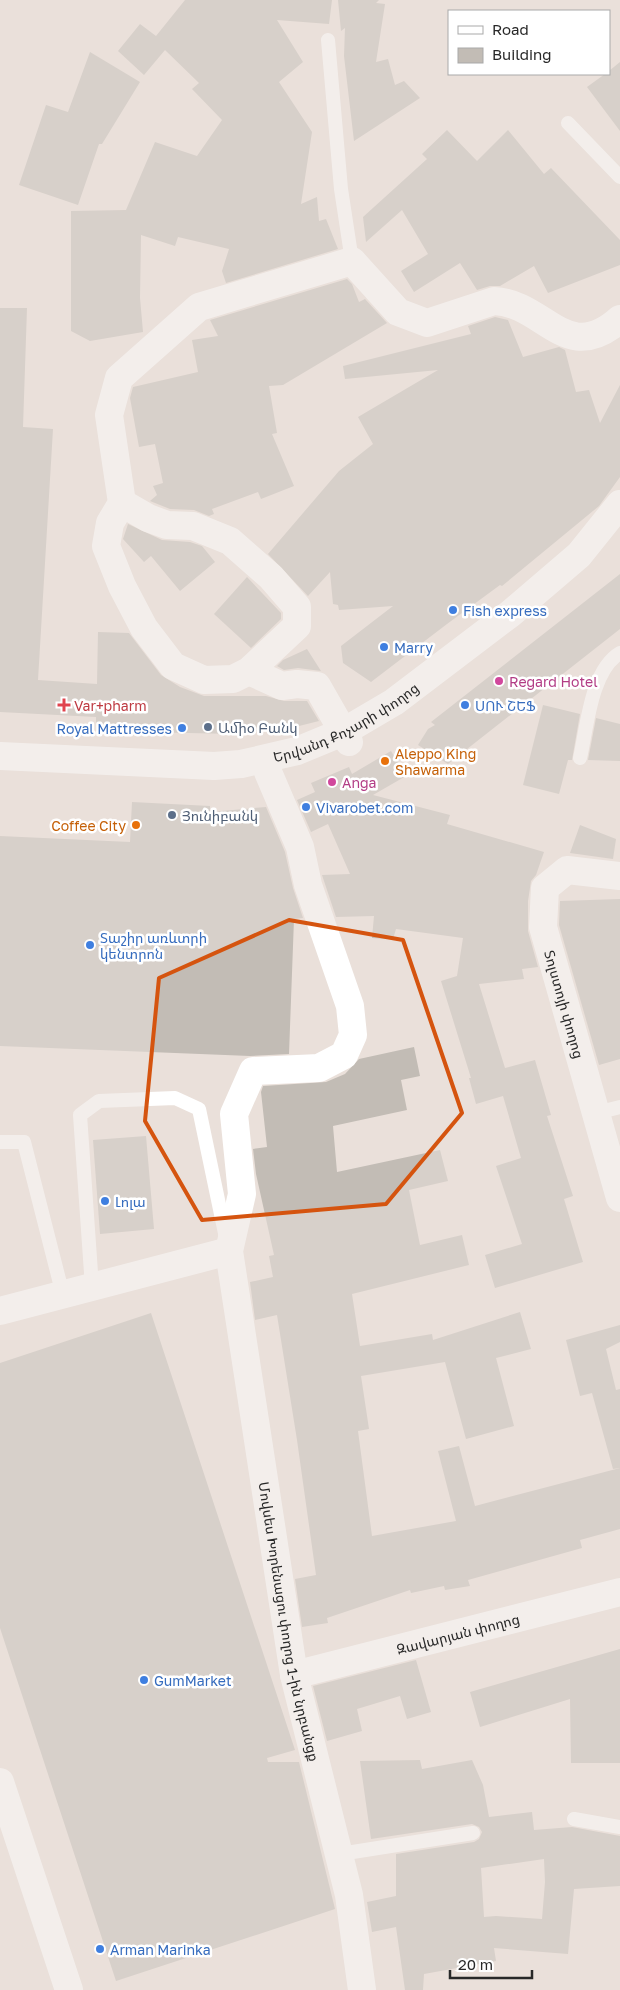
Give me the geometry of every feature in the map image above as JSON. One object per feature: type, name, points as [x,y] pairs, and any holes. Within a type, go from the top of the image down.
[{"type":"street","points":[[122,503],[148,518],[167,525],[193,526],[230,541],[271,577],[297,607],[297,626],[249,672],[233,679],[204,680],[173,666],[144,628],[122,586],[106,546],[110,523],[122,503],[109,415],[119,378],[199,307],[352,262],[398,312],[427,323],[494,300],[504,301],[516,306],[577,338],[596,336],[620,319]]},
{"type":"street","name":"Երվանդ Քոչարի փողոց","points":[[0,770],[218,778],[268,772],[299,764],[346,737],[510,614],[579,555],[620,504]]},
{"type":"street","name":"Երվանդ Քոչարի փողոց","points":[[0,756],[214,766],[241,764],[284,755],[346,737],[382,724],[510,628],[587,561],[620,520]]},
{"type":"street","points":[[249,672],[282,686],[297,684],[317,686],[346,737]]},
{"type":"street","points":[[0,1311],[229,1251],[242,1194],[234,1114],[253,1071],[319,1068],[344,1055],[353,1035],[350,1006],[308,886],[300,847],[268,772]]},
{"type":"street","name":"Տոլստոյի փողոց","points":[[620,876],[566,870],[545,888],[543,927],[608,1110],[620,1198]]},
{"type":"street","name":"Մովսես Խորենացու փողոց 1-ին նրբանցք","points":[[229,1251],[294,1675],[349,1895],[362,1990]]},
{"type":"street","name":"Զավարյան փողոց","points":[[294,1675],[620,1592]]},
{"type":"street","points":[[0,1792],[60,1990]]},
{"type":"street","points":[[0,1792],[69,1990]]},
{"type":"lane","points":[[328,40],[341,189],[352,262]]},
{"type":"lane","points":[[568,123],[620,178]]},
{"type":"lane","points":[[580,758],[595,688],[613,657],[620,653]]},
{"type":"lane","points":[[92,1287],[80,1115],[100,1101],[175,1098],[199,1109],[229,1251]]},
{"type":"lane","points":[[0,1142],[24,1142],[63,1295]]},
{"type":"lane","points":[[574,1819],[620,1827]]},
{"type":"lane","points":[[340,1854],[473,1833]]},
{"type":"highlighted area","points":[[289,920],[403,940],[462,1113],[386,1204],[202,1220],[145,1121],[159,978]]},
{"type":"building","points":[[185,0],[332,0],[329,24],[277,20],[303,62],[279,82],[312,132],[301,204],[317,197],[319,221],[326,219],[338,249],[226,283],[222,271],[229,249],[178,237],[175,246],[141,235],[140,298],[143,332],[90,341],[71,331],[71,211],[126,210],[155,142],[197,156],[222,120],[192,89],[199,83],[165,50],[144,75],[118,51],[140,24],[156,36]]},
{"type":"building","points":[[338,0],[379,0],[376,3],[385,4],[376,62],[388,59],[395,85],[404,81],[420,98],[354,141],[344,56],[345,28],[341,31]]},
{"type":"building","points":[[90,52],[140,82],[102,144],[99,144],[78,205],[19,185],[46,105],[68,112]]},
{"type":"building","points":[[620,62],[620,131],[587,87],[604,75],[610,75],[610,70]]},
{"type":"building","points":[[447,130],[477,161],[508,130],[544,174],[551,168],[620,240],[620,265],[548,293],[534,266],[500,286],[490,286],[477,290],[460,263],[414,292],[401,271],[428,254],[402,210],[366,242],[363,217],[427,159],[422,154]]},
{"type":"building","points":[[347,279],[352,284],[359,302],[365,299],[387,323],[283,385],[269,386],[277,433],[272,434],[294,486],[261,499],[258,492],[212,509],[214,514],[209,516],[194,510],[170,509],[150,501],[157,495],[153,486],[163,483],[155,444],[139,447],[130,398],[133,387],[198,372],[192,340],[218,336],[210,320]]},
{"type":"building","points":[[0,308],[27,308],[23,427],[53,429],[38,680],[97,684],[98,632],[129,633],[161,675],[180,687],[204,696],[266,696],[284,701],[307,701],[319,721],[279,731],[234,731],[234,734],[96,731],[96,717],[0,712]]},
{"type":"building","points":[[495,317],[508,320],[523,357],[559,347],[565,350],[576,392],[589,390],[600,423],[620,385],[620,477],[599,506],[502,586],[500,585],[371,682],[343,663],[341,646],[393,606],[339,610],[338,605],[333,604],[330,572],[308,596],[268,554],[339,471],[373,444],[358,417],[438,370],[345,379],[343,366],[471,334],[468,326]]},
{"type":"building","points":[[128,524],[162,540],[190,542],[202,546],[215,562],[180,591],[151,556],[144,562],[123,539]]},
{"type":"building","points":[[620,574],[620,629],[448,764],[418,745],[428,729],[435,725],[431,722]]},
{"type":"building","points":[[247,577],[281,613],[281,619],[251,648],[214,614]]},
{"type":"building","points":[[307,649],[321,671],[298,668],[284,670],[277,666],[283,660]]},
{"type":"building","points":[[543,705],[580,714],[572,760],[568,760],[559,794],[523,785]]},
{"type":"building","points":[[596,718],[620,724],[620,761],[588,760]]},
{"type":"building","points":[[391,751],[406,776],[373,795],[450,815],[447,824],[544,852],[536,875],[531,881],[528,901],[528,931],[538,967],[522,969],[524,979],[479,984],[505,1068],[535,1060],[551,1115],[547,1116],[573,1196],[564,1199],[583,1262],[495,1288],[485,1255],[522,1244],[496,1166],[521,1158],[503,1096],[476,1104],[469,1078],[471,1078],[441,981],[457,976],[463,938],[396,929],[393,939],[372,938],[374,916],[336,917],[322,875],[350,874],[328,824],[311,832],[297,800],[315,792],[311,783],[349,767],[352,774]]},
{"type":"building","points":[[132,802],[210,806],[210,812],[266,807],[285,852],[293,888],[303,918],[294,919],[289,1054],[250,1056],[0,1046],[0,836],[130,842]]},
{"type":"building","points":[[580,825],[616,839],[613,859],[570,853]]},
{"type":"building","points":[[620,899],[620,1059],[599,1065],[559,925],[560,901]]},
{"type":"building","points":[[414,1047],[420,1076],[401,1080],[407,1110],[333,1126],[337,1172],[440,1150],[448,1181],[409,1190],[420,1245],[462,1235],[469,1265],[352,1294],[360,1346],[432,1334],[433,1340],[520,1312],[531,1349],[496,1358],[514,1426],[466,1439],[445,1362],[361,1376],[369,1429],[358,1431],[372,1536],[456,1521],[438,1451],[459,1446],[475,1506],[620,1468],[620,1529],[580,1540],[582,1548],[468,1580],[470,1586],[445,1590],[444,1586],[411,1593],[410,1590],[327,1618],[328,1623],[302,1627],[295,1579],[316,1575],[297,1440],[277,1315],[255,1320],[250,1282],[273,1277],[269,1256],[274,1255],[256,1174],[253,1149],[267,1147],[261,1092],[263,1086],[326,1082],[345,1074],[359,1059]]},
{"type":"building","points":[[146,1136],[154,1229],[100,1234],[93,1140]]},
{"type":"building","name":"GumMarket","points":[[151,1313],[295,1750],[267,1758],[268,1762],[299,1762],[335,1909],[116,1981],[0,1628],[0,1363]]},
{"type":"building","points":[[620,1325],[620,1342],[606,1349],[616,1390],[620,1389],[620,1468],[613,1469],[592,1393],[580,1396],[566,1340]]},
{"type":"building","points":[[620,1649],[620,1763],[571,1763],[570,1699],[480,1727],[470,1692]]},
{"type":"building","points":[[416,1660],[431,1712],[407,1719],[400,1696],[357,1709],[362,1731],[327,1741],[313,1686]]},
{"type":"building","points":[[420,1760],[422,1769],[472,1760],[483,1785],[489,1817],[532,1812],[534,1830],[572,1827],[620,1836],[620,1886],[574,1889],[568,1954],[494,1948],[496,1961],[424,1974],[423,1990],[405,1990],[396,1927],[372,1932],[367,1902],[396,1896],[396,1854],[474,1842],[479,1839],[482,1832],[479,1827],[472,1824],[371,1839],[360,1761]],"holes":[[[544,1859],[545,1882],[542,1919],[484,1917],[481,1868]]]},
{"type":"place","name":"Fish express","points":[[453,610]]},
{"type":"place","name":"Marry","points":[[384,647]]},
{"type":"place","name":"Regard Hotel","points":[[499,681]]},
{"type":"place","name":"Var+pharm","points":[[64,705]]},
{"type":"place","name":"ՍՈՒ ՇԵՖ","points":[[465,705]]},
{"type":"place","name":"Ամիօ Բանկ","points":[[208,727]]},
{"type":"place","name":"Royal Mattresses","points":[[182,728]]},
{"type":"place","name":"Aleppo King Shawarma","points":[[385,761]]},
{"type":"place","name":"Anga","points":[[332,782]]},
{"type":"place","name":"Vivarobet.com","points":[[306,807]]},
{"type":"place","name":"Յունիբանկ","points":[[172,815]]},
{"type":"place","name":"Coffee City","points":[[136,825]]},
{"type":"place","name":"Տաշիր առևտրի կենտրոն","points":[[90,945]]},
{"type":"place","name":"Լոլա","points":[[105,1201]]},
{"type":"place","name":"GumMarket","points":[[144,1680]]},
{"type":"place","name":"Arman Marinka","points":[[100,1949]]}]
